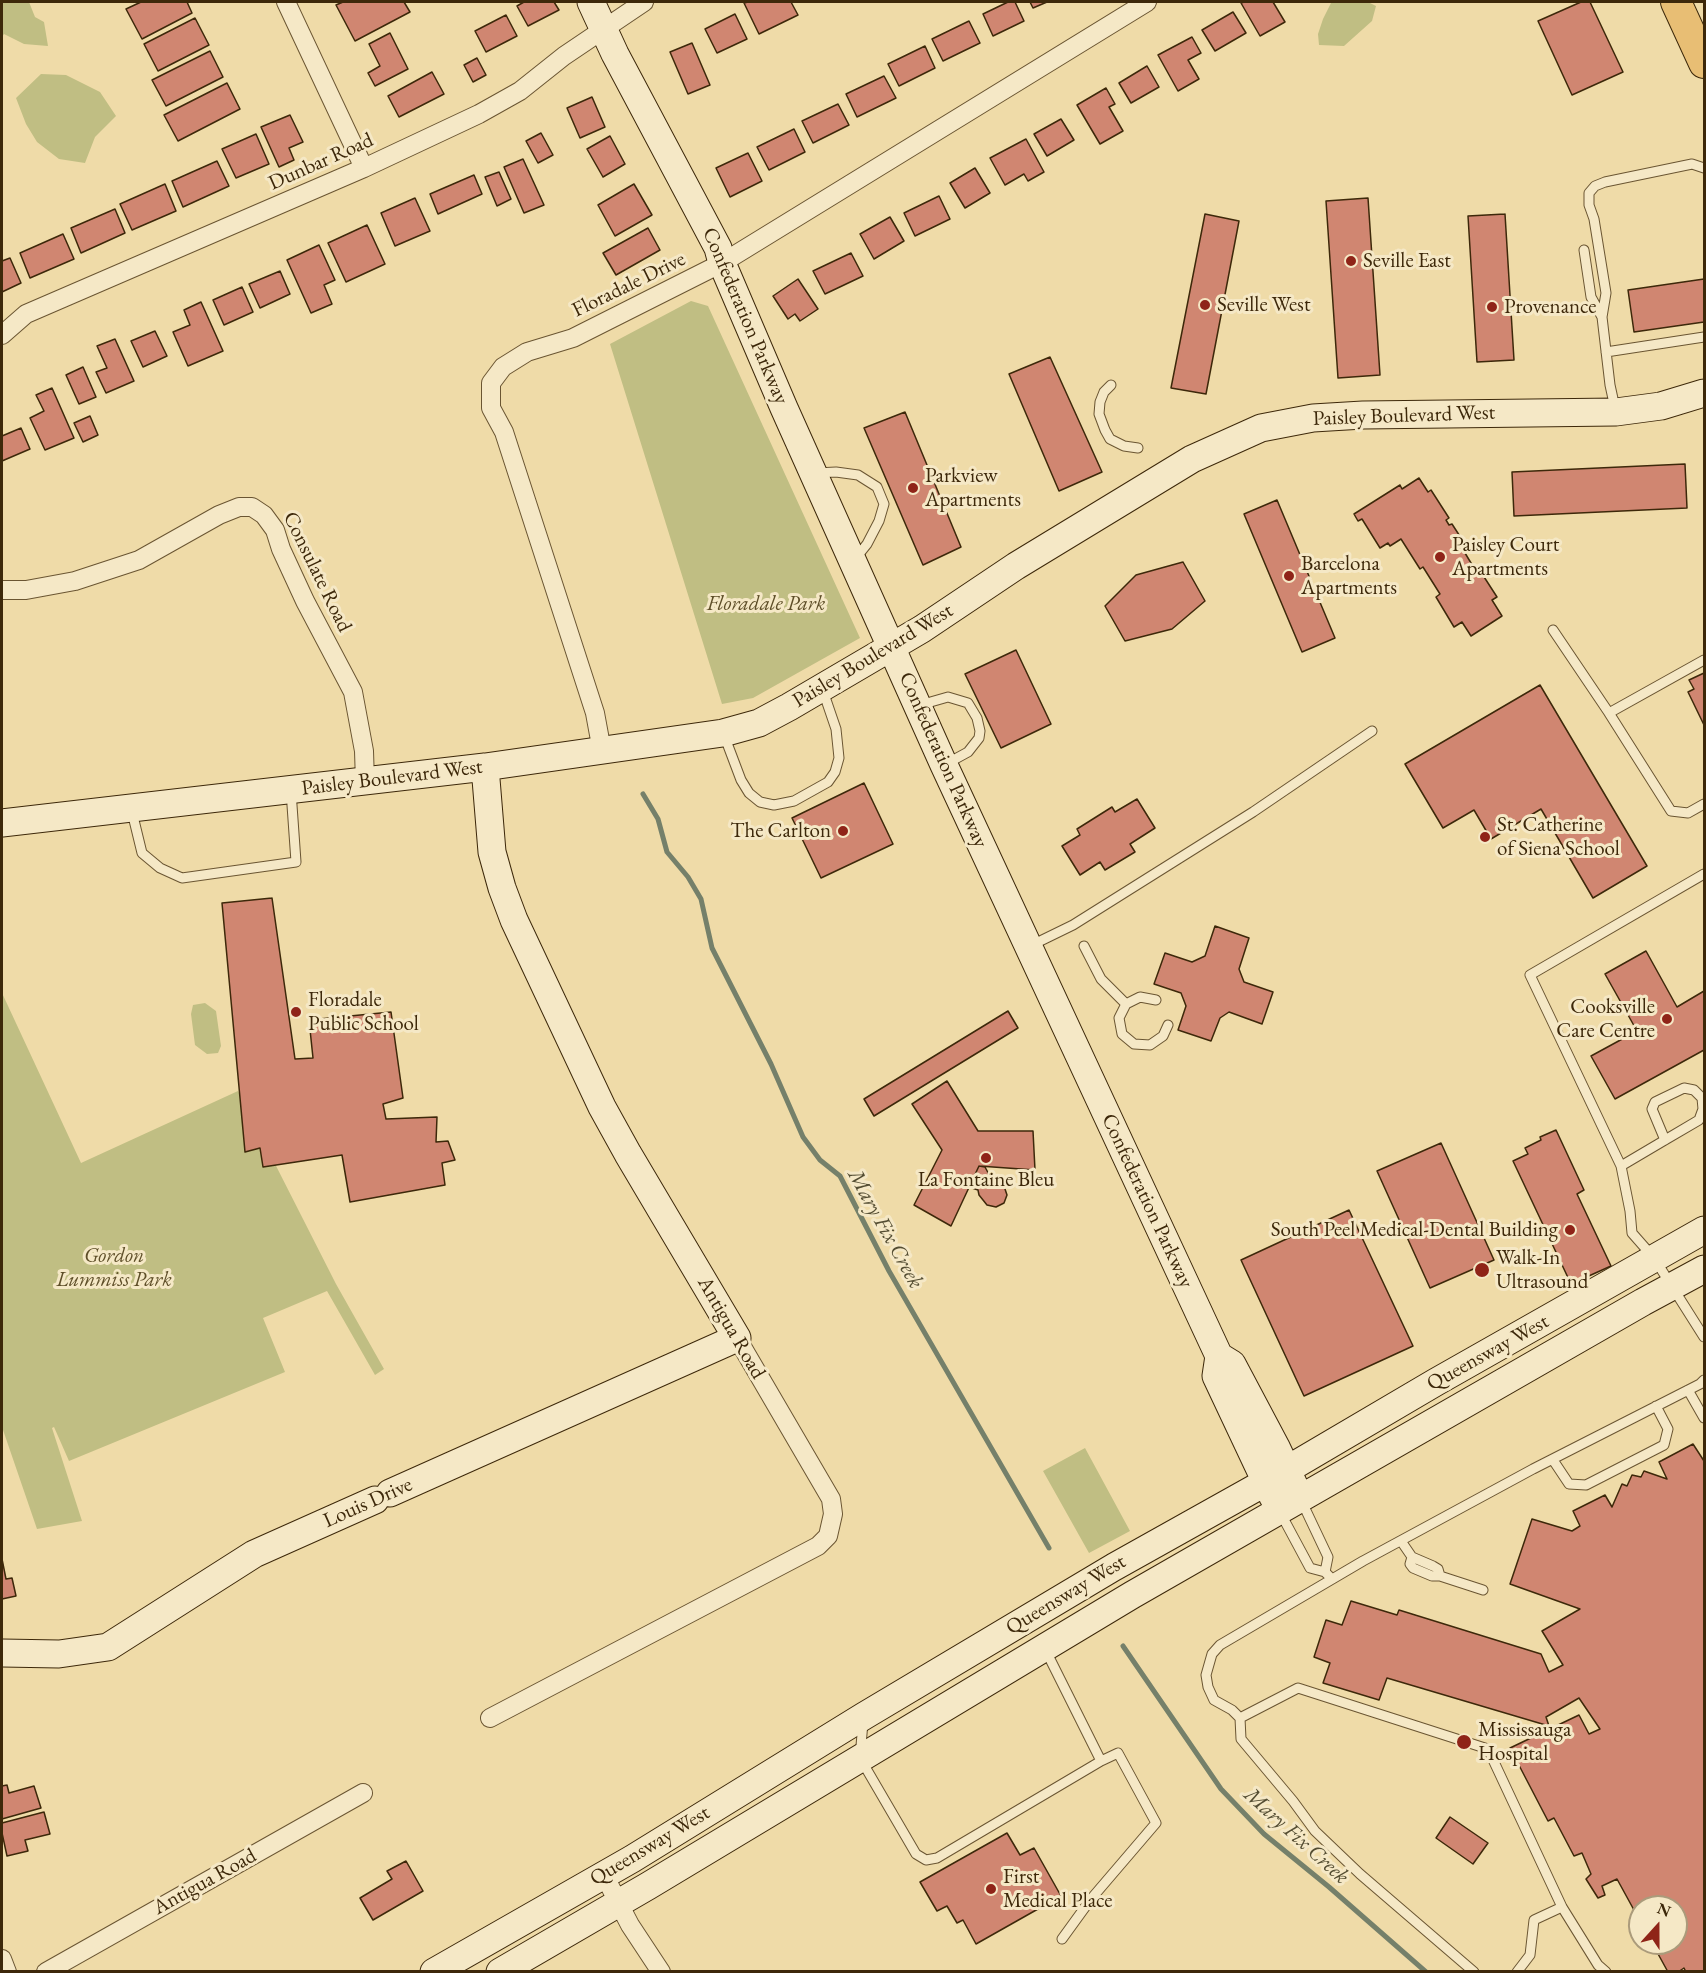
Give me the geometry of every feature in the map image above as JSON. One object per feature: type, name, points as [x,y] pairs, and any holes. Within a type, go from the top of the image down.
[{"type":"main road","points":[[1676,2],[1704,63]]},
{"type":"street","points":[[286,2],[364,168]]},
{"type":"street","name":"Confederation Parkway","points":[[591,2],[615,54],[718,248],[722,263],[814,474],[944,765],[1219,1356],[1232,1364],[1289,1504]]},
{"type":"street","name":"Dunbar Road","points":[[2,335],[26,314],[364,168],[479,114],[520,91],[564,56],[644,2]]},
{"type":"street","name":"Floradale Drive","points":[[602,751],[595,713],[504,432],[491,408],[491,383],[503,368],[527,352],[573,338],[722,263],[1147,2]]},
{"type":"street","name":"Paisley Boulevard West","points":[[2,823],[365,782],[723,733],[759,723],[922,629],[1016,566],[1192,459],[1261,428],[1313,418],[1363,415],[1616,412],[1661,406],[1704,393]]},
{"type":"street","name":"Consulate Road","points":[[2,590],[26,590],[75,581],[139,560],[219,515],[239,507],[252,507],[264,515],[275,530],[281,549],[305,601],[353,692],[364,751],[365,782]]},
{"type":"street","name":"Antigua Road","points":[[485,767],[492,852],[514,920],[602,1107],[831,1499],[833,1514],[828,1536],[818,1546],[490,1718]]},
{"type":"street","name":"Queensway West","points":[[434,1971],[642,1853],[864,1716],[1114,1567],[1704,1230]]},
{"type":"street","name":"Queensway West","points":[[500,1971],[618,1904],[1044,1646],[1704,1269]]},
{"type":"street","name":"Louis Drive","points":[[2,1653],[59,1654],[108,1647],[254,1554],[737,1338]]},
{"type":"street","name":"Antigua Road","points":[[46,1971],[363,1793]]},
{"type":"street","points":[[604,1875],[644,1948],[661,1971]]},
{"type":"street","points":[[2,1959],[7,1971]]},
{"type":"lane","points":[[1616,412],[1610,385],[1602,317],[1606,293],[1594,219],[1589,205],[1589,193],[1595,186],[1605,182],[1692,165],[1704,168]]},
{"type":"lane","points":[[1584,250],[1591,297],[1602,317]]},
{"type":"lane","points":[[1606,352],[1704,337]]},
{"type":"lane","points":[[1111,385],[1104,392],[1100,402],[1099,414],[1105,430],[1110,439],[1124,446],[1138,448]]},
{"type":"lane","points":[[814,474],[836,472],[858,475],[877,487],[884,504],[879,521],[867,544],[854,561]]},
{"type":"lane","points":[[1553,630],[1671,811],[1689,813],[1704,804]]},
{"type":"lane","points":[[1609,713],[1704,660]]},
{"type":"lane","points":[[723,733],[741,780],[749,793],[760,802],[774,805],[794,801],[828,782],[835,772],[839,758],[836,729],[822,687]]},
{"type":"lane","points":[[918,706],[948,697],[968,704],[977,718],[979,738],[968,752],[944,765]]},
{"type":"lane","points":[[1029,946],[1073,925],[1244,819],[1372,732]]},
{"type":"lane","points":[[131,807],[142,853],[160,868],[182,879],[296,862],[291,790]]},
{"type":"lane","points":[[1704,874],[1530,975],[1621,1166],[1632,1233],[1654,1258],[1704,1337]]},
{"type":"lane","points":[[1084,946],[1101,979],[1126,1004]]},
{"type":"lane","points":[[1156,1000],[1140,997],[1126,1004],[1119,1018],[1122,1034],[1134,1044],[1150,1045],[1163,1036],[1167,1025]]},
{"type":"lane","points":[[1621,1166],[1699,1120],[1703,1109],[1702,1098],[1694,1090],[1684,1088],[1655,1102],[1652,1109],[1665,1140]]},
{"type":"lane","points":[[1474,1971],[1386,1896],[1315,1831],[1241,1739],[1240,1718],[1232,1710],[1214,1700],[1206,1675],[1212,1654],[1221,1646],[1332,1579],[1704,1380]]},
{"type":"lane","points":[[1688,1390],[1704,1418]]},
{"type":"lane","points":[[1553,1460],[1569,1484],[1586,1485],[1655,1450],[1664,1445],[1668,1429],[1656,1406]]},
{"type":"lane","points":[[1289,1504],[1328,1557],[1325,1572]]},
{"type":"lane","points":[[1289,1504],[1311,1568],[1325,1572],[1332,1579]]},
{"type":"lane","points":[[1401,1541],[1412,1557],[1410,1564],[1413,1568],[1432,1576],[1440,1575],[1483,1590]]},
{"type":"lane","points":[[1044,1646],[1101,1761]]},
{"type":"lane","points":[[1240,1718],[1298,1688],[1488,1749],[1562,1907],[1598,1965],[1606,1971]]},
{"type":"lane","points":[[864,1716],[860,1758],[916,1854],[926,1860],[937,1858],[1118,1753],[1156,1823],[1091,1899],[1062,1939]]},
{"type":"lane","points":[[1517,1971],[1530,1955],[1534,1920],[1562,1907]]},
{"type":"green space","points":[[2,2],[29,2],[35,17],[44,22],[48,46],[24,44],[4,34],[2,37]]},
{"type":"green space","points":[[1368,2],[1376,6],[1372,21],[1344,46],[1319,45],[1318,34],[1323,19],[1331,3]]},
{"type":"green space","points":[[41,74],[66,75],[100,92],[116,116],[95,137],[85,163],[59,159],[37,142],[26,124],[16,98]]},
{"type":"green space","name":"Floradale Park","points":[[691,301],[708,306],[860,638],[753,698],[722,704],[610,344]]},
{"type":"green space","name":"Gordon Lummiss Park","points":[[2,993],[81,1163],[238,1091],[336,1284],[384,1369],[375,1375],[327,1291],[263,1318],[285,1372],[69,1461],[54,1427],[52,1428],[82,1521],[37,1529],[2,1427]]},
{"type":"green space","points":[[205,1003],[216,1011],[221,1046],[218,1053],[207,1054],[195,1045],[191,1014],[193,1005]]},
{"type":"green space","points":[[1085,1448],[1130,1531],[1089,1553],[1043,1471]]},
{"type":"building","points":[[141,2],[187,2],[192,13],[142,39],[126,9]]},
{"type":"building","points":[[343,2],[404,2],[410,12],[355,41],[336,5]]},
{"type":"building","points":[[524,2],[554,2],[559,10],[528,26],[517,6]]},
{"type":"building","points":[[791,2],[798,15],[759,34],[744,3]]},
{"type":"building","points":[[1008,2],[1015,2],[1024,21],[993,36],[983,14]]},
{"type":"building","points":[[1030,2],[1047,2],[1033,8]]},
{"type":"building","points":[[1273,2],[1285,22],[1260,36],[1241,3]]},
{"type":"building","points":[[1581,2],[1590,2],[1623,72],[1572,95],[1538,21]]},
{"type":"building","points":[[1233,12],[1246,33],[1215,51],[1202,30]]},
{"type":"building","points":[[735,14],[747,39],[717,53],[705,29]]},
{"type":"building","points":[[506,15],[517,36],[486,52],[475,31]]},
{"type":"building","points":[[195,18],[209,45],[158,71],[144,44]]},
{"type":"building","points":[[969,21],[980,43],[943,61],[932,39]]},
{"type":"building","points":[[390,33],[408,69],[375,86],[368,73],[380,66],[369,44]]},
{"type":"building","points":[[1192,37],[1201,53],[1188,60],[1199,79],[1178,91],[1158,55]]},
{"type":"building","points":[[692,43],[710,85],[688,94],[670,52]]},
{"type":"building","points":[[925,46],[935,68],[899,86],[888,64]]},
{"type":"building","points":[[210,51],[223,77],[166,106],[152,80]]},
{"type":"building","points":[[477,58],[486,75],[473,82],[464,65]]},
{"type":"building","points":[[1147,66],[1159,87],[1131,103],[1119,83]]},
{"type":"building","points":[[432,72],[444,94],[399,117],[388,96]]},
{"type":"building","points":[[884,76],[896,98],[857,117],[846,94]]},
{"type":"building","points":[[227,83],[240,109],[178,141],[164,115]]},
{"type":"building","points":[[1106,88],[1115,104],[1109,107],[1123,131],[1100,144],[1077,105]]},
{"type":"building","points":[[592,97],[605,127],[580,138],[567,108]]},
{"type":"building","points":[[838,104],[849,125],[813,143],[802,121]]},
{"type":"building","points":[[290,115],[303,142],[289,148],[294,160],[279,167],[261,127]]},
{"type":"building","points":[[1061,119],[1074,140],[1047,156],[1034,134]]},
{"type":"building","points":[[794,129],[805,152],[769,170],[757,147]]},
{"type":"building","points":[[541,133],[553,155],[538,163],[526,141]]},
{"type":"building","points":[[256,134],[269,164],[236,178],[222,149]]},
{"type":"building","points":[[610,136],[625,164],[603,177],[587,149]]},
{"type":"building","points":[[1026,139],[1044,172],[1028,181],[1024,174],[1005,185],[990,158]]},
{"type":"building","points":[[748,153],[762,181],[730,197],[716,168]]},
{"type":"building","points":[[523,159],[544,205],[524,213],[504,167]]},
{"type":"building","points":[[217,161],[229,186],[183,207],[172,181]]},
{"type":"building","points":[[975,168],[990,193],[965,208],[950,183]]},
{"type":"building","points":[[499,172],[511,199],[497,206],[485,177]]},
{"type":"building","points":[[474,175],[482,194],[438,214],[430,194]]},
{"type":"building","points":[[165,184],[176,211],[132,230],[120,204]]},
{"type":"building","points":[[634,184],[652,215],[615,236],[598,205]]},
{"type":"building","points":[[939,196],[950,219],[915,236],[904,213]]},
{"type":"building","points":[[415,198],[430,231],[395,246],[381,213]]},
{"type":"building","name":"Seville East","points":[[1368,198],[1380,375],[1338,378],[1326,201]]},
{"type":"building","points":[[115,209],[125,233],[81,253],[71,228]]},
{"type":"building","name":"Seville West","points":[[1205,214],[1239,221],[1206,394],[1171,388]]},
{"type":"building","name":"Provenance","points":[[1505,214],[1514,360],[1477,362],[1468,216]]},
{"type":"building","points":[[890,217],[904,241],[874,259],[860,234]]},
{"type":"building","points":[[367,225],[385,264],[346,282],[328,243]]},
{"type":"building","points":[[648,228],[660,250],[616,275],[603,253]]},
{"type":"building","points":[[63,234],[74,259],[30,278],[20,253]]},
{"type":"building","points":[[319,245],[335,280],[324,285],[332,304],[311,313],[287,260]]},
{"type":"building","points":[[851,253],[863,276],[825,294],[813,271]]},
{"type":"building","points":[[10,258],[21,283],[2,292],[2,261]]},
{"type":"building","points":[[280,271],[290,294],[260,308],[249,284]]},
{"type":"building","points":[[798,279],[818,309],[800,321],[795,314],[788,319],[773,296]]},
{"type":"building","points":[[1704,279],[1704,322],[1634,332],[1628,290]]},
{"type":"building","points":[[242,287],[253,312],[224,325],[213,300]]},
{"type":"building","points":[[201,302],[223,351],[188,366],[173,332],[190,325],[184,310]]},
{"type":"building","points":[[155,331],[167,356],[143,367],[131,341]]},
{"type":"building","points":[[115,339],[134,381],[106,393],[96,372],[107,368],[97,346]]},
{"type":"building","points":[[1050,357],[1102,472],[1059,491],[1009,374]]},
{"type":"building","points":[[83,367],[96,397],[79,404],[66,375]]},
{"type":"building","points":[[52,388],[74,438],[45,450],[30,418],[44,411],[36,395]]},
{"type":"building","name":"Parkview Apartments","points":[[905,412],[961,547],[923,565],[864,428]]},
{"type":"building","points":[[90,416],[98,435],[83,442],[74,423]]},
{"type":"building","points":[[21,428],[30,449],[2,461],[2,436]]},
{"type":"building","points":[[1685,464],[1687,508],[1514,516],[1512,472]]},
{"type":"building","name":"Paisley Court Apartments","points":[[1419,478],[1428,492],[1431,490],[1449,518],[1446,520],[1449,525],[1452,524],[1463,541],[1459,543],[1474,568],[1477,566],[1497,597],[1492,600],[1502,616],[1471,636],[1462,622],[1454,627],[1436,597],[1440,594],[1423,567],[1420,569],[1401,539],[1390,546],[1388,543],[1380,548],[1362,519],[1358,521],[1354,514],[1400,485],[1402,489]]},
{"type":"building","name":"Barcelona Apartments","points":[[1277,500],[1335,638],[1302,652],[1244,514]]},
{"type":"building","points":[[1183,562],[1205,601],[1172,629],[1125,641],[1105,606],[1136,575]]},
{"type":"building","points":[[1016,650],[1051,724],[1001,748],[965,674]]},
{"type":"building","points":[[1704,673],[1704,725],[1688,692],[1694,689],[1689,680]]},
{"type":"building","points":[[1540,685],[1647,866],[1593,898],[1541,809],[1491,839],[1474,810],[1443,828],[1405,764]]},
{"type":"building","name":"The Carlton","points":[[864,783],[893,844],[821,878],[792,818]]},
{"type":"building","points":[[1137,799],[1155,828],[1130,844],[1135,852],[1105,870],[1100,862],[1080,875],[1062,846],[1080,835],[1077,829],[1112,807],[1115,812]]},
{"type":"building","points":[[272,898],[295,1059],[313,1058],[309,1020],[391,1012],[403,1098],[383,1104],[386,1119],[437,1117],[436,1142],[448,1141],[455,1160],[442,1163],[445,1185],[350,1202],[342,1155],[263,1167],[260,1148],[245,1152],[222,903]]},
{"type":"building","points":[[1215,926],[1249,938],[1239,969],[1244,982],[1273,992],[1262,1024],[1229,1012],[1220,1018],[1211,1041],[1178,1030],[1186,1006],[1181,993],[1154,984],[1165,953],[1192,962],[1205,956]]},
{"type":"building","name":"Cooksville Care Centre","points":[[1646,951],[1677,1007],[1704,991],[1704,1050],[1615,1099],[1591,1056],[1637,1031],[1605,974]]},
{"type":"building","points":[[1008,1011],[1018,1028],[874,1116],[864,1099]]},
{"type":"building","name":"La Fontaine Bleu","points":[[947,1081],[978,1131],[1033,1131],[1035,1170],[979,1166],[951,1226],[914,1205],[942,1150],[912,1104]]},
{"type":"building","name":"South Peel Medical-Dental Building","points":[[1556,1130],[1584,1190],[1577,1194],[1611,1266],[1571,1284],[1513,1161],[1528,1154],[1525,1148],[1541,1140],[1540,1137]]},
{"type":"building","points":[[1441,1143],[1494,1260],[1430,1288],[1377,1171]]},
{"type":"building","points":[[979,1166],[985,1167],[992,1180],[1001,1182],[1004,1186],[1007,1195],[1004,1203],[996,1207],[987,1205],[978,1190],[969,1187]]},
{"type":"building","points":[[1349,1210],[1413,1346],[1304,1396],[1241,1260]]},
{"type":"building","points":[[1693,1444],[1704,1461],[1704,1972],[1686,1972],[1684,1968],[1678,1972],[1668,1972],[1659,1955],[1688,1955],[1688,1895],[1628,1895],[1628,1899],[1617,1879],[1602,1886],[1605,1895],[1598,1898],[1586,1879],[1591,1874],[1582,1853],[1574,1856],[1554,1818],[1548,1821],[1510,1748],[1579,1715],[1589,1734],[1600,1729],[1579,1698],[1546,1717],[1549,1726],[1387,1678],[1379,1700],[1323,1683],[1330,1663],[1314,1657],[1326,1620],[1342,1625],[1351,1601],[1397,1615],[1399,1610],[1541,1654],[1549,1672],[1563,1665],[1542,1631],[1580,1609],[1510,1584],[1532,1519],[1572,1531],[1580,1526],[1573,1511],[1605,1495],[1612,1507],[1622,1484],[1627,1486],[1632,1475],[1641,1477],[1644,1471],[1667,1479],[1659,1462]]},
{"type":"building","points":[[2,1559],[6,1579],[12,1578],[16,1596],[2,1599]]},
{"type":"building","points":[[7,1785],[9,1793],[34,1786],[41,1808],[2,1819],[2,1786]]},
{"type":"building","points":[[44,1812],[50,1834],[25,1840],[28,1851],[7,1856],[2,1823]]},
{"type":"building","points":[[1450,1817],[1488,1843],[1473,1864],[1436,1838]]},
{"type":"building","name":"First Medical Place","points":[[1007,1833],[1020,1855],[1034,1848],[1061,1896],[976,1944],[963,1920],[957,1923],[947,1906],[937,1911],[920,1882]]},
{"type":"building","points":[[406,1861],[423,1891],[373,1920],[360,1898],[392,1879],[387,1871]]},
{"type":"waterway","name":"Mary Fix Creek","points":[[643,794],[658,819],[667,852],[688,877],[701,899],[712,948],[771,1064],[803,1137],[820,1160],[840,1176],[889,1271],[1049,1548]]},
{"type":"waterway","name":"Mary Fix Creek","points":[[1123,1646],[1221,1789],[1264,1834],[1329,1887],[1426,1972]]},
{"type":"place","name":"Seville East","points":[[1351,261]]},
{"type":"place","name":"Seville West","points":[[1205,305]]},
{"type":"place","name":"Provenance","points":[[1492,307]]},
{"type":"place","name":"Parkview Apartments","points":[[913,488]]},
{"type":"place","name":"Paisley Court Apartments","points":[[1440,557]]},
{"type":"place","name":"Barcelona Apartments","points":[[1289,576]]},
{"type":"place","name":"The Carlton","points":[[843,831]]},
{"type":"place","name":"St. Catherine of Siena School","points":[[1485,837]]},
{"type":"place","name":"Floradale Public School","points":[[296,1012]]},
{"type":"place","name":"Cooksville Care Centre","points":[[1667,1019]]},
{"type":"place","name":"La Fontaine Bleu","points":[[986,1158]]},
{"type":"place","name":"South Peel Medical-Dental Building","points":[[1570,1230]]},
{"type":"place","name":"Walk-In Ultrasound","points":[[1482,1270]]},
{"type":"place","name":"Mississauga Hospital","points":[[1464,1742]]},
{"type":"place","name":"First Medical Place","points":[[991,1889]]}]
